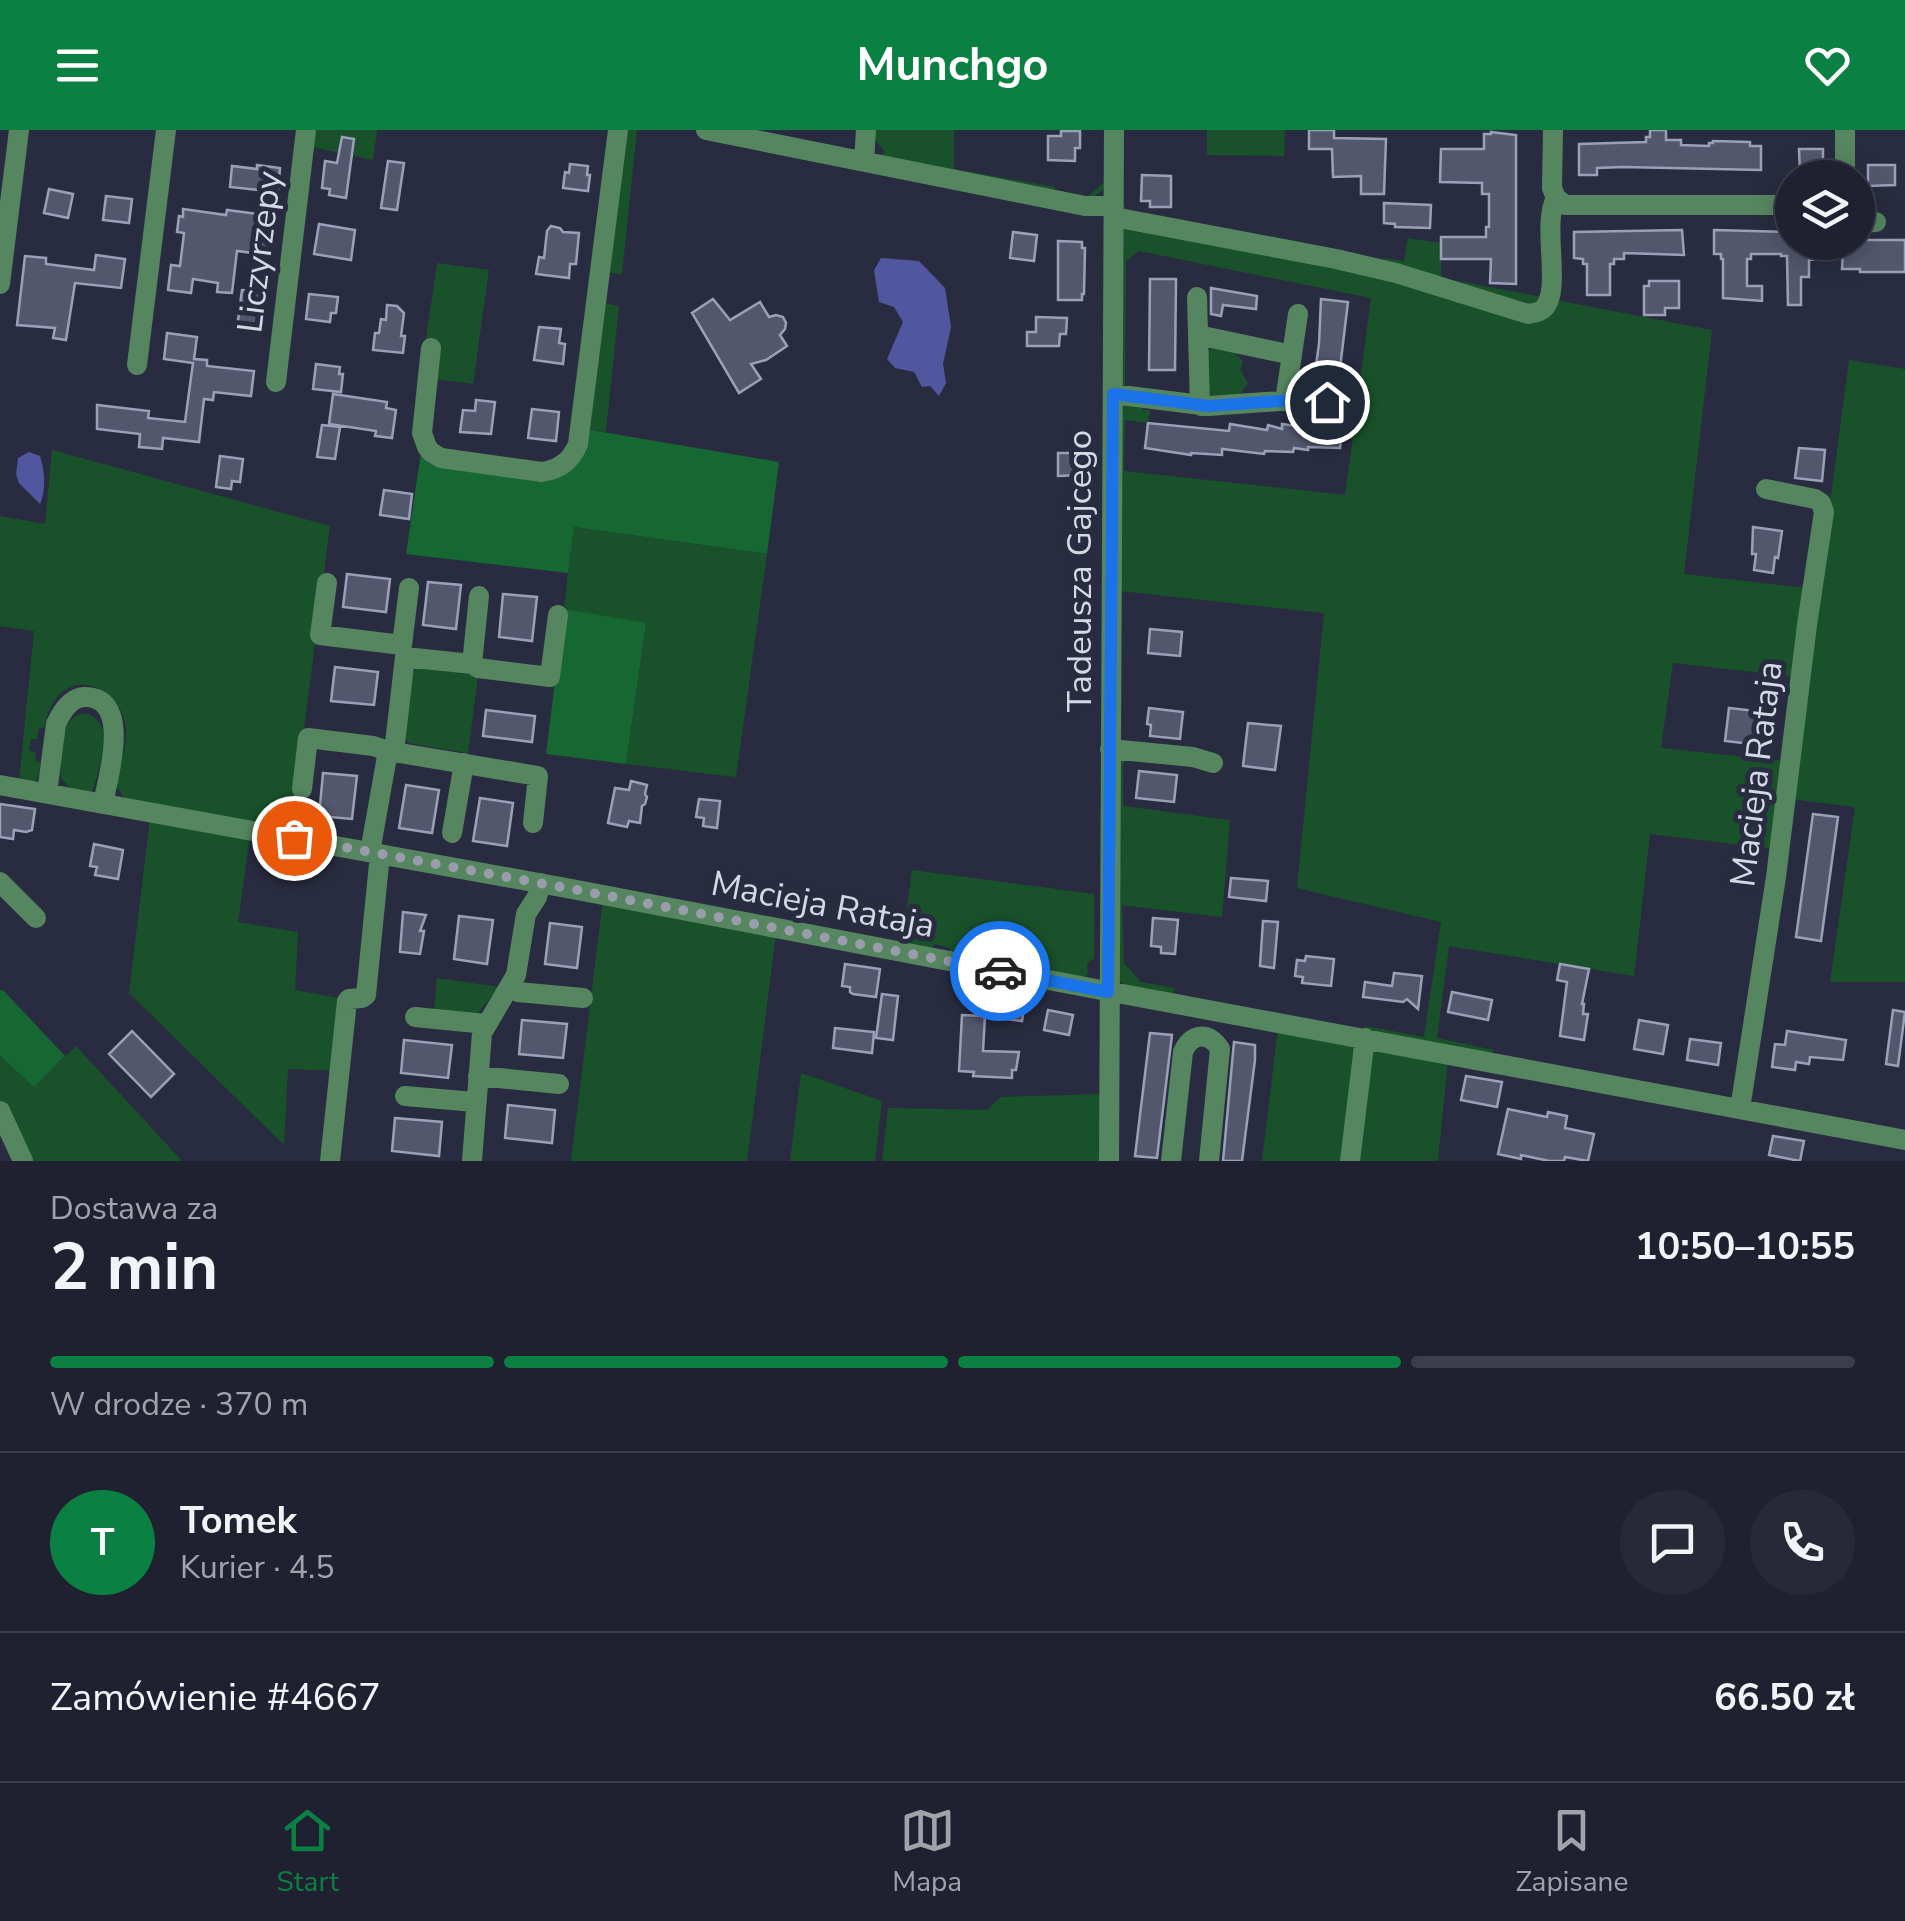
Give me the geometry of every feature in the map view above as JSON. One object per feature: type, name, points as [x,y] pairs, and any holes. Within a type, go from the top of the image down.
[{"type":"street","points":[[0,284],[19,130]]},
{"type":"street","points":[[138,365],[166,130]]},
{"type":"street","name":"Liczyrzepy","points":[[276,382],[306,130]]},
{"type":"street","points":[[432,348],[422,432],[431,452],[441,458],[542,472],[568,462],[578,444],[618,130]]},
{"type":"street","points":[[706,130],[1336,259],[1396,273],[1522,314],[1540,311],[1550,294],[1550,210],[1556,198]]},
{"type":"street","points":[[864,161],[866,130]]},
{"type":"street","name":"Tadeusza Gajcego","points":[[1108,1161],[1114,130]]},
{"type":"street","points":[[1552,130],[1552,188],[1560,203],[1775,205]]},
{"type":"street","points":[[1845,130],[1845,160]]},
{"type":"street","points":[[1197,296],[1200,406]]},
{"type":"street","points":[[1285,401],[1298,314]]},
{"type":"street","points":[[1198,335],[1292,355]]},
{"type":"street","name":"Tadeusza Gajcego","points":[[1113,394],[1200,406],[1313,399],[1327,402]]},
{"type":"street","name":"Macieja Rataja","points":[[1740,1109],[1776,877],[1824,512],[1815,499],[1766,490]]},
{"type":"street","points":[[327,583],[320,636],[478,668],[550,677],[558,615]]},
{"type":"street","points":[[330,1161],[346,1002],[366,994],[375,853],[409,588]]},
{"type":"street","points":[[472,664],[480,596]]},
{"type":"street","points":[[47,793],[56,724],[69,705],[87,697],[104,706],[113,719],[115,739],[103,803]]},
{"type":"street","points":[[302,789],[308,738],[538,776],[533,823]]},
{"type":"street","name":"Tadeusza Gajcego","points":[[1110,748],[1193,757],[1213,763]]},
{"type":"street","points":[[452,833],[464,764]]},
{"type":"street","name":"Macieja Rataja","points":[[0,785],[1905,1140]]},
{"type":"street","points":[[0,882],[36,918]]},
{"type":"street","points":[[472,1161],[482,1032],[518,968],[526,914],[541,883]]},
{"type":"street","points":[[510,986],[518,992],[583,998]]},
{"type":"street","points":[[1206,1036],[1211,1010]]},
{"type":"street","points":[[415,1017],[486,1024]]},
{"type":"street","points":[[1171,1161],[1184,1048],[1194,1038],[1206,1036],[1218,1044],[1221,1054],[1209,1161]]},
{"type":"street","points":[[1350,1161],[1365,1038]]},
{"type":"street","points":[[478,1076],[558,1084]]},
{"type":"street","points":[[405,1096],[476,1102]]},
{"type":"street","points":[[0,1111],[23,1161]]},
{"type":"green space","points":[[313,130],[377,130],[373,160],[312,147]]},
{"type":"green space","points":[[625,130],[637,130],[622,274],[606,272]]},
{"type":"green space","points":[[872,130],[954,130],[954,169],[1055,190],[879,157],[885,152]]},
{"type":"green space","points":[[1207,130],[1285,130],[1284,156],[1207,155]]},
{"type":"green space","points":[[1107,180],[1104,189],[1093,197],[1075,194],[1088,196]]},
{"type":"green space","points":[[1122,227],[1389,276],[1528,324],[1536,323],[1556,300],[1712,330],[1684,574],[1806,588],[1797,677],[1673,663],[1661,748],[1786,761],[1775,849],[1650,834],[1634,976],[1449,946],[1437,1038],[1494,1050],[1490,1055],[1368,1033],[1365,1026],[1424,1037],[1441,922],[1297,888],[1324,613],[1120,591],[1121,404],[1150,410],[1148,423],[1125,420],[1124,471],[1345,495],[1354,429],[1342,426],[1344,405],[1333,403],[1357,404],[1371,298],[1139,251],[1126,261],[1123,388]]},
{"type":"green space","points":[[1408,238],[1441,243],[1441,278],[1538,296],[1547,289],[1534,305],[1384,264],[1383,258],[1404,261]]},
{"type":"green space","points":[[437,263],[489,270],[473,384],[433,379],[426,339]]},
{"type":"green space","points":[[602,303],[619,306],[606,432],[585,429]]},
{"type":"green space","points":[[1211,348],[1230,349],[1243,361],[1240,370],[1248,383],[1237,399],[1209,395],[1207,352]]},
{"type":"green space","points":[[1849,360],[1905,369],[1905,982],[1830,982],[1855,807],[1791,799]]},
{"type":"green space","points":[[585,429],[779,462],[767,554],[574,527],[568,573],[406,554],[421,452],[541,476]]},
{"type":"green space","points":[[52,450],[330,526],[291,830],[361,840],[360,843],[127,802],[115,784],[126,738],[122,714],[104,692],[86,685],[67,689],[54,701],[44,728],[39,728],[37,739],[31,739],[29,751],[36,752],[35,761],[41,762],[37,780],[19,781],[34,631],[0,626],[0,516],[45,524]]},
{"type":"green space","points":[[573,527],[767,554],[736,777],[626,764],[646,624],[564,609]]},
{"type":"green space","points":[[564,609],[646,623],[626,764],[546,754]]},
{"type":"green space","points":[[418,668],[478,675],[468,753],[408,743],[405,737],[413,673]]},
{"type":"green space","points":[[86,713],[99,722],[104,737],[92,792],[72,790],[61,778],[65,729],[70,721]]},
{"type":"green space","points":[[1127,757],[1123,764],[1123,806],[1230,820],[1222,917],[1122,905],[1124,963],[1141,982],[1175,988],[1171,998],[1128,989],[1117,978],[1118,760]]},
{"type":"green space","points":[[150,819],[250,835],[238,922],[298,932],[295,990],[343,999],[337,1071],[288,1069],[284,1145],[129,993]]},
{"type":"green space","points":[[912,870],[1094,894],[1094,958],[1087,964],[1088,973],[1085,977],[950,956],[950,948],[935,944],[928,952],[902,947]]},
{"type":"green space","points":[[603,900],[776,934],[747,1161],[571,1161]]},
{"type":"green space","points":[[437,978],[499,987],[475,1017],[434,1010]]},
{"type":"green space","points":[[0,990],[65,1056],[34,1087],[0,1056]]},
{"type":"green space","points":[[1278,1028],[1357,1043],[1344,1161],[1262,1161]]},
{"type":"green space","points":[[76,1046],[182,1161],[27,1161],[0,1103],[0,1056],[34,1087]]},
{"type":"green space","points":[[1371,1049],[1448,1059],[1438,1161],[1357,1161]]},
{"type":"green space","points":[[801,1073],[882,1101],[875,1161],[790,1161]]},
{"type":"green space","points":[[1101,1094],[1101,1161],[882,1161],[888,1108],[987,1110],[1001,1097]]},
{"type":"water","points":[[881,258],[919,261],[945,288],[951,327],[943,364],[946,383],[939,396],[930,386],[922,387],[914,372],[895,368],[887,359],[903,322],[894,307],[879,302],[874,270]]},
{"type":"water","points":[[29,452],[40,456],[42,462],[44,487],[40,504],[19,483],[16,474],[18,458]]},
{"type":"building","points":[[1309,130],[1334,130],[1334,138],[1386,139],[1384,194],[1361,194],[1361,176],[1333,177],[1332,149],[1309,149]]},
{"type":"building","points":[[1650,130],[1666,130],[1666,140],[1681,140],[1681,145],[1750,142],[1750,146],[1761,146],[1761,170],[1623,167],[1597,168],[1597,175],[1579,175],[1579,144],[1646,142]]},
{"type":"building","points":[[1061,131],[1080,131],[1075,161],[1048,160],[1048,136],[1061,136]]},
{"type":"building","points":[[1484,134],[1516,135],[1516,284],[1490,283],[1491,259],[1441,259],[1441,237],[1486,237],[1489,194],[1482,194],[1482,183],[1440,182],[1441,149],[1484,149]]},
{"type":"building","points":[[342,137],[354,139],[346,198],[329,195],[330,189],[322,188],[325,161],[337,163]]},
{"type":"building","points":[[1799,149],[1823,149],[1823,160],[1799,160]]},
{"type":"building","points":[[388,161],[404,163],[397,210],[381,208]]},
{"type":"building","points":[[570,164],[588,166],[588,191],[563,188]]},
{"type":"building","points":[[257,165],[280,168],[278,192],[230,187],[232,166],[257,169]]},
{"type":"building","points":[[1875,165],[1895,165],[1895,185],[1875,186]]},
{"type":"building","points":[[1142,175],[1171,176],[1171,207],[1150,207],[1150,201],[1141,201]]},
{"type":"building","points":[[49,189],[73,194],[68,218],[44,213]]},
{"type":"building","points":[[106,196],[132,199],[129,223],[103,220]]},
{"type":"building","points":[[1384,203],[1431,205],[1430,228],[1384,223]]},
{"type":"building","points":[[183,209],[274,216],[269,255],[237,251],[232,293],[217,292],[218,283],[193,279],[191,293],[168,290],[171,265],[180,266],[184,233],[177,232]]},
{"type":"building","points":[[319,224],[355,230],[351,260],[314,254]]},
{"type":"building","points":[[551,226],[579,233],[576,264],[570,264],[569,278],[536,274]]},
{"type":"building","points":[[1682,230],[1684,255],[1624,253],[1624,259],[1614,259],[1614,264],[1610,264],[1610,295],[1587,295],[1587,264],[1574,258],[1574,232]]},
{"type":"building","points":[[1714,230],[1775,232],[1775,254],[1751,254],[1751,259],[1747,259],[1747,286],[1762,286],[1762,301],[1723,298],[1723,259],[1721,254],[1714,254]]},
{"type":"building","points":[[1013,232],[1037,235],[1034,261],[1010,258]]},
{"type":"building","points":[[1875,240],[1905,240],[1905,272],[1842,269],[1842,260],[1875,260]]},
{"type":"building","points":[[1058,241],[1082,242],[1085,248],[1082,300],[1058,300]]},
{"type":"building","points":[[96,255],[125,259],[121,288],[75,283],[66,340],[53,338],[55,328],[17,325],[25,256],[46,258],[46,264],[94,270]]},
{"type":"building","points":[[1787,260],[1809,260],[1809,277],[1801,277],[1801,305],[1788,305]]},
{"type":"building","points":[[1150,279],[1176,279],[1175,370],[1149,370]]},
{"type":"building","points":[[1649,281],[1679,281],[1679,308],[1665,308],[1665,315],[1644,315],[1644,286],[1649,286]]},
{"type":"building","points":[[1211,288],[1257,296],[1256,309],[1223,305],[1221,316],[1211,314]]},
{"type":"building","points":[[242,290],[265,292],[260,326],[253,330],[237,328]]},
{"type":"building","points":[[309,294],[338,297],[330,322],[306,319]]},
{"type":"building","points":[[713,299],[730,320],[760,302],[769,317],[783,317],[786,323],[780,335],[787,346],[766,360],[751,364],[761,379],[739,393],[692,313]]},
{"type":"building","points":[[1321,299],[1348,302],[1337,393],[1313,386]]},
{"type":"building","points":[[387,305],[397,306],[404,313],[403,353],[373,350],[381,319],[386,320]]},
{"type":"building","points":[[1036,317],[1067,318],[1066,334],[1060,334],[1059,346],[1027,346],[1027,332],[1036,332]]},
{"type":"building","points":[[539,327],[561,329],[559,343],[565,344],[563,364],[534,360]]},
{"type":"building","points":[[167,333],[197,337],[194,359],[207,360],[207,366],[254,371],[251,396],[214,392],[213,400],[204,399],[199,442],[163,438],[162,449],[139,447],[140,434],[97,429],[97,405],[149,411],[148,418],[185,422],[193,363],[164,359]]},
{"type":"building","points":[[316,364],[340,367],[341,392],[313,389]]},
{"type":"building","points":[[333,394],[387,402],[386,408],[396,410],[392,438],[375,436],[376,431],[329,424]]},
{"type":"building","points":[[476,400],[495,402],[491,434],[460,432],[463,410],[475,411]]},
{"type":"building","points":[[532,409],[559,412],[556,441],[528,438]]},
{"type":"building","points":[[1303,420],[1325,425],[1325,421],[1343,423],[1340,448],[1294,448],[1293,452],[1264,454],[1222,449],[1222,455],[1191,455],[1145,448],[1148,423],[1229,431],[1230,424],[1267,430],[1268,425],[1282,429],[1282,424],[1296,426]]},
{"type":"building","points":[[322,425],[340,427],[335,459],[317,457]]},
{"type":"building","points":[[1799,448],[1825,450],[1822,481],[1795,478]]},
{"type":"building","points":[[1058,453],[1081,453],[1081,475],[1058,476]]},
{"type":"building","points":[[220,456],[243,459],[240,482],[232,481],[231,489],[216,487]]},
{"type":"building","points":[[384,490],[412,494],[409,519],[380,515]]},
{"type":"building","points":[[1753,527],[1782,531],[1773,573],[1754,570]]},
{"type":"building","points":[[347,574],[390,579],[386,612],[343,607]]},
{"type":"building","points":[[428,582],[461,585],[456,629],[423,625]]},
{"type":"building","points":[[503,594],[537,597],[532,641],[499,637]]},
{"type":"building","points":[[1150,629],[1182,632],[1180,656],[1148,653]]},
{"type":"building","points":[[335,667],[378,672],[374,705],[331,701]]},
{"type":"building","points":[[1149,708],[1183,712],[1180,739],[1150,736]]},
{"type":"building","points":[[1729,708],[1756,711],[1752,744],[1725,741]]},
{"type":"building","points":[[486,710],[535,716],[532,742],[483,736]]},
{"type":"building","points":[[1248,723],[1281,726],[1275,770],[1243,766]]},
{"type":"building","points":[[1139,771],[1177,775],[1174,802],[1136,798]]},
{"type":"building","points":[[323,773],[357,776],[352,819],[319,816]]},
{"type":"building","points":[[631,781],[647,785],[640,823],[629,821],[627,827],[608,823],[615,788],[629,790]]},
{"type":"building","points":[[406,785],[439,790],[432,833],[399,828]]},
{"type":"building","points":[[480,798],[513,803],[507,846],[473,841]]},
{"type":"building","points":[[699,799],[720,801],[717,828],[703,826],[704,818],[696,817]]},
{"type":"building","points":[[0,804],[35,809],[32,830],[14,830],[13,839],[0,837]]},
{"type":"building","points":[[1813,814],[1838,817],[1821,941],[1796,937]]},
{"type":"building","points":[[94,844],[123,850],[118,879],[95,875],[97,867],[90,866]]},
{"type":"building","points":[[1231,878],[1268,881],[1266,901],[1229,897]]},
{"type":"building","points":[[403,912],[426,915],[420,931],[424,931],[420,954],[400,952]]},
{"type":"building","points":[[459,916],[493,920],[487,964],[454,959]]},
{"type":"building","points":[[1153,918],[1178,920],[1175,954],[1161,953],[1161,947],[1151,946]]},
{"type":"building","points":[[1263,921],[1278,922],[1274,968],[1260,966]]},
{"type":"building","points":[[550,923],[582,927],[577,968],[545,964]]},
{"type":"building","points":[[1306,956],[1334,959],[1331,986],[1302,983],[1303,977],[1295,976],[1297,960],[1305,961]]},
{"type":"building","points":[[845,964],[880,969],[876,997],[853,994],[850,987],[842,986]]},
{"type":"building","points":[[1560,964],[1589,969],[1582,1004],[1583,1014],[1588,1014],[1584,1040],[1560,1036],[1567,982],[1557,980]]},
{"type":"building","points":[[1394,973],[1422,976],[1418,1009],[1407,999],[1403,1002],[1363,997],[1365,982],[1392,986]]},
{"type":"building","points":[[1452,992],[1492,1000],[1488,1020],[1448,1012]]},
{"type":"building","points":[[882,994],[898,996],[893,1040],[876,1038]]},
{"type":"building","points":[[999,999],[1025,1002],[1022,1021],[996,1018]]},
{"type":"building","points":[[1048,1010],[1073,1015],[1069,1035],[1044,1030]]},
{"type":"building","points":[[1893,1010],[1905,1012],[1898,1066],[1886,1064]]},
{"type":"building","points":[[962,1015],[985,1016],[983,1051],[1019,1052],[1012,1078],[973,1076],[974,1072],[959,1071]]},
{"type":"building","points":[[522,1020],[567,1024],[563,1058],[519,1054]]},
{"type":"building","points":[[1639,1020],[1668,1025],[1663,1054],[1634,1049]]},
{"type":"building","points":[[835,1028],[874,1032],[872,1053],[833,1048]]},
{"type":"building","points":[[132,1031],[174,1074],[151,1097],[109,1054]]},
{"type":"building","points":[[1787,1031],[1846,1040],[1843,1060],[1810,1057],[1809,1064],[1796,1062],[1795,1070],[1772,1067],[1775,1044],[1785,1045]]},
{"type":"building","points":[[1150,1033],[1172,1035],[1157,1158],[1135,1156]]},
{"type":"building","points":[[1690,1039],[1721,1043],[1718,1065],[1687,1060]]},
{"type":"building","points":[[404,1040],[452,1045],[448,1078],[401,1073]]},
{"type":"building","points":[[1234,1042],[1255,1045],[1255,1060],[1242,1161],[1223,1161]]},
{"type":"building","points":[[1466,1076],[1502,1082],[1497,1107],[1461,1100]]},
{"type":"building","points":[[508,1105],[555,1110],[552,1143],[505,1138]]},
{"type":"building","points":[[1508,1109],[1547,1117],[1548,1112],[1567,1116],[1565,1128],[1594,1134],[1588,1161],[1565,1157],[1564,1161],[1549,1161],[1521,1155],[1521,1159],[1498,1154]]},
{"type":"building","points":[[395,1118],[442,1122],[439,1156],[392,1151]]},
{"type":"building","points":[[1773,1136],[1804,1141],[1800,1161],[1769,1155]]},
{"type":"way so far","points":[[294,838],[1000,971]]},
{"type":"route","points":[[1000,971],[1108,992],[1113,394],[1209,406],[1309,399],[1327,402]]}]
